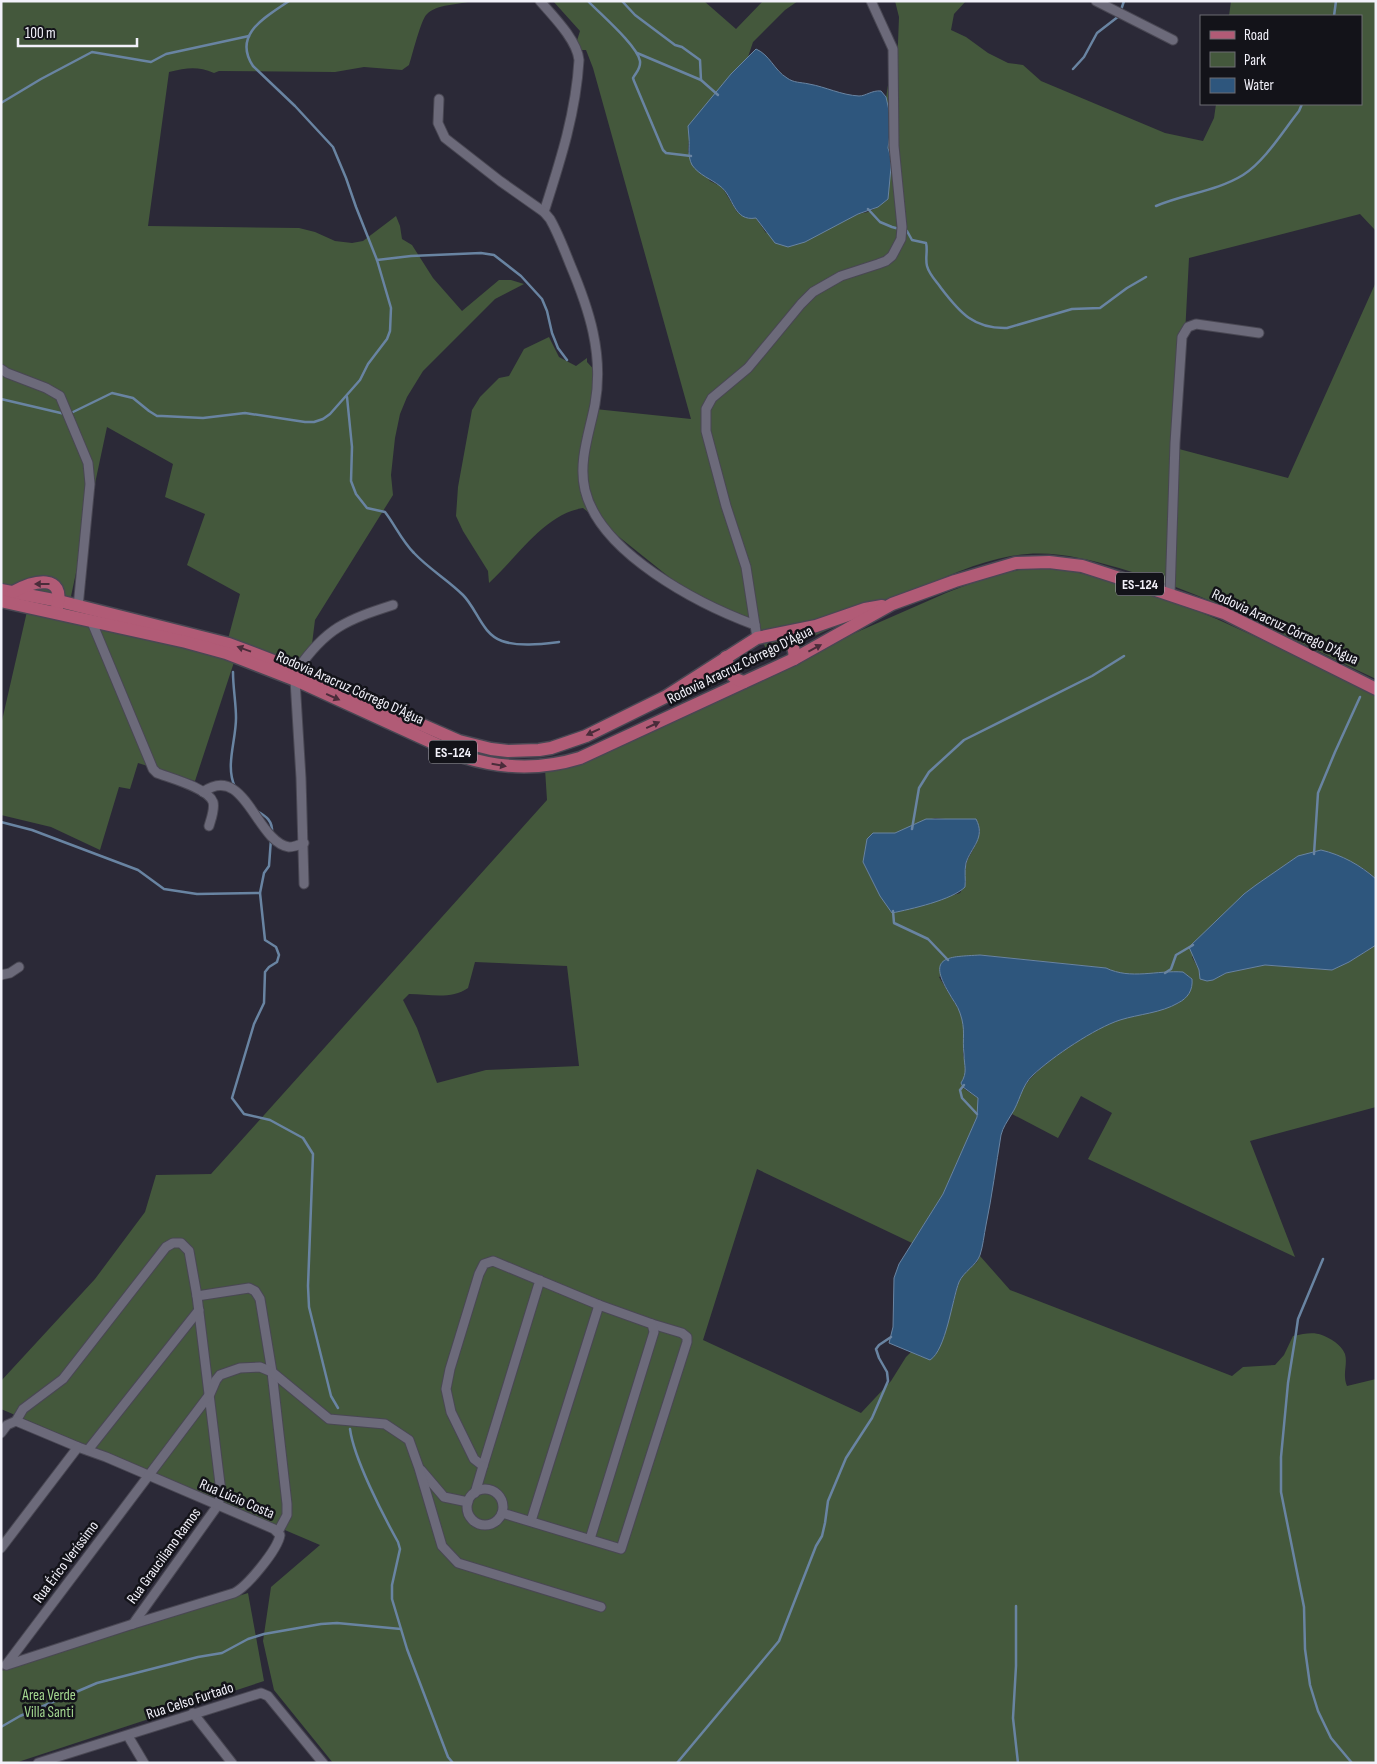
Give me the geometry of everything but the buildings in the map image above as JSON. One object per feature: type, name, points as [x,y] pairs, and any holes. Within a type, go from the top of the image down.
[{"type":"main road","name":"Rodovia Aracruz Córrego D'Água","points":[[57,607],[91,620],[186,642],[296,675],[459,742],[491,749],[524,751],[551,748],[586,736],[665,697],[757,638],[816,626],[865,609],[892,604],[987,570],[1016,563],[1049,562],[1082,566],[1224,613],[1376,688]]},
{"type":"main road","points":[[7,591],[30,584],[53,584],[57,588],[57,607]]},
{"type":"main road","name":"Rodovia Aracruz Córrego D'Água","points":[[1,601],[57,607],[78,607],[229,644],[464,757],[493,764],[526,768],[550,766],[580,758],[794,659],[892,604]]},
{"type":"main road","points":[[783,633],[792,644],[795,653],[794,659]]},
{"type":"main road","points":[[726,657],[733,677],[744,682]]},
{"type":"street","points":[[540,1],[561,25],[577,53],[578,60],[573,112],[563,152],[544,212]]},
{"type":"street","points":[[757,638],[746,567],[718,482],[706,431],[705,414],[712,398],[748,368],[813,292],[841,276],[886,261],[897,248],[901,239],[902,227],[894,146],[894,56],[891,41],[871,1]]},
{"type":"street","points":[[1096,1],[1173,40]]},
{"type":"street","points":[[439,99],[438,123],[446,138],[500,181],[544,212],[554,226],[583,294],[594,331],[597,350],[598,383],[584,457],[583,473],[585,489],[594,512],[612,536],[644,566],[699,600],[755,625]]},
{"type":"street","points":[[1170,595],[1175,443],[1184,331],[1190,325],[1196,324],[1259,333]]},
{"type":"street","points":[[1,369],[60,396],[87,458],[90,484],[78,607]]},
{"type":"street","points":[[304,884],[304,843],[296,675],[316,645],[340,626],[352,618],[393,605]]},
{"type":"street","points":[[91,620],[153,769],[208,794],[214,808],[209,826]]},
{"type":"street","points":[[203,792],[218,786],[231,788],[243,798],[265,829],[283,845],[293,847],[304,843]]},
{"type":"street","points":[[1,975],[10,973],[19,967]]},
{"type":"street","points":[[1,1433],[8,1425],[16,1421],[23,1409],[63,1379],[166,1247],[173,1243],[181,1243],[189,1251],[199,1310],[221,1492],[218,1505]]},
{"type":"street","points":[[483,1466],[474,1459],[451,1412],[446,1389],[450,1369],[479,1274],[484,1264],[493,1261],[600,1305],[682,1333],[686,1337],[687,1342],[622,1549],[502,1512]]},
{"type":"street","points":[[475,1493],[485,1489],[496,1492],[502,1502],[500,1518],[491,1524],[475,1522],[468,1513],[468,1502],[475,1493],[540,1280]]},
{"type":"street","points":[[197,1296],[249,1288],[255,1291],[260,1299],[272,1372],[287,1504],[287,1516],[278,1532]]},
{"type":"street","points":[[531,1521],[600,1305]]},
{"type":"street","points":[[88,1450],[199,1310]]},
{"type":"street","points":[[590,1540],[652,1341],[654,1332],[652,1324]]},
{"type":"street","name":"Rua Érico Veríssimo","points":[[4,1666],[210,1394],[220,1375],[240,1368],[260,1368],[272,1372]]},
{"type":"street","points":[[272,1372],[328,1419],[385,1424],[408,1440],[419,1468],[442,1546],[458,1563],[601,1607]]},
{"type":"street","name":"Rua Lúcio Costa","points":[[4,1666],[240,1590],[278,1544],[280,1535],[278,1532],[218,1505],[16,1421]]},
{"type":"street","points":[[1,1548],[78,1447]]},
{"type":"street","points":[[419,1468],[444,1497],[468,1502]]},
{"type":"street","name":"Rua Grauciliano Ramos","points":[[133,1624],[218,1505]]},
{"type":"street","name":"Rua Celso Furtado","points":[[38,1763],[60,1760],[194,1713],[256,1694],[265,1694],[323,1763]]},
{"type":"street","points":[[194,1713],[232,1763]]},
{"type":"street","points":[[128,1736],[144,1763]]},
{"type":"green space","points":[[1,1],[472,1],[436,8],[427,14],[419,30],[409,65],[402,70],[364,67],[335,72],[219,71],[214,73],[192,68],[169,72],[148,226],[299,228],[315,232],[335,241],[352,243],[363,241],[396,216],[402,239],[412,245],[433,278],[462,311],[499,280],[511,280],[524,284],[495,299],[423,371],[407,397],[400,414],[395,438],[391,475],[393,495],[315,620],[311,652],[304,664],[228,639],[240,594],[187,565],[205,514],[165,497],[173,464],[107,427],[70,601],[1,586]]},
{"type":"green space","points":[[553,1],[704,1],[736,29],[763,1],[798,1],[785,10],[753,42],[748,57],[688,126],[688,152],[710,181],[722,187],[737,212],[756,218],[766,233],[868,212],[888,199],[891,158],[888,148],[890,134],[886,98],[890,72],[898,43],[899,17],[895,1],[966,1],[954,14],[951,30],[966,37],[988,53],[1008,63],[1023,65],[1041,81],[1165,133],[1203,141],[1214,118],[1216,105],[1362,105],[1362,15],[1229,15],[1231,1],[1376,1],[1376,231],[1360,214],[1189,258],[1179,449],[1288,478],[1376,282],[1376,679],[1249,618],[1185,591],[1119,568],[1079,558],[1052,554],[1011,556],[973,566],[770,656],[759,635],[753,630],[699,601],[583,508],[569,512],[543,528],[489,583],[488,571],[456,516],[458,487],[472,410],[480,397],[499,378],[509,376],[524,349],[549,337],[559,357],[576,366],[587,358],[587,362],[599,375],[595,409],[691,419],[593,68],[586,50],[574,50],[580,31]]},
{"type":"green space","points":[[1047,567],[1090,575],[1133,587],[1174,602],[1256,637],[1376,695],[1376,879],[1364,869],[1351,862],[1298,856],[1244,894],[1192,957],[1199,970],[1200,978],[1213,980],[1226,973],[1265,965],[1332,970],[1376,945],[1376,1107],[1250,1141],[1295,1257],[1088,1159],[1112,1113],[1081,1096],[1058,1138],[1012,1114],[1026,1085],[1049,1061],[1086,1036],[1110,1024],[1179,1003],[1192,979],[1183,972],[1134,975],[1115,972],[1106,968],[980,955],[939,977],[959,1010],[965,1027],[963,1054],[967,1071],[961,1083],[963,1088],[978,1098],[977,1117],[943,1194],[912,1243],[757,1169],[703,1340],[861,1413],[891,1381],[911,1352],[922,1357],[933,1357],[944,1336],[959,1282],[980,1256],[1010,1290],[1232,1376],[1243,1367],[1275,1365],[1284,1355],[1293,1336],[1315,1333],[1329,1338],[1345,1354],[1347,1386],[1376,1379],[1376,1763],[333,1763],[274,1690],[263,1641],[271,1587],[320,1545],[1,1409],[1,1381],[95,1279],[145,1212],[156,1175],[211,1174],[547,800],[545,769],[946,593],[995,576]],"holes":[[[935,818],[945,819],[980,830],[976,844],[967,861],[964,875],[966,882],[960,893],[892,913],[863,862],[867,839],[873,833],[895,833]],[[475,962],[567,966],[579,1066],[486,1070],[437,1083],[417,1028],[403,1000],[409,994],[447,995],[461,992],[468,988]]]},
{"type":"green space","points":[[28,607],[236,656],[195,781],[138,763],[130,789],[119,787],[100,850],[51,827],[1,815],[1,725]]},
{"type":"green space","name":"Area Verde Villa Santi","points":[[248,1593],[264,1681],[15,1763],[1,1763],[1,1671]]},
{"type":"water","points":[[756,49],[792,81],[852,95],[862,96],[875,91],[881,91],[886,97],[890,115],[888,148],[891,167],[888,199],[878,207],[858,214],[805,242],[788,247],[775,243],[756,218],[748,218],[738,212],[725,190],[698,172],[692,165],[690,158],[688,126],[731,74]]},
{"type":"water","points":[[926,819],[976,819],[979,826],[979,837],[966,863],[965,887],[959,892],[941,900],[892,913],[880,896],[863,862],[867,839],[873,833],[895,833]]},
{"type":"water","points":[[1321,850],[1350,861],[1376,879],[1376,945],[1332,970],[1265,965],[1226,973],[1213,980],[1200,979],[1199,970],[1189,947],[1244,894],[1256,885],[1298,856]]},
{"type":"water","points":[[980,955],[1106,968],[1115,972],[1134,974],[1183,972],[1192,979],[1192,987],[1182,1001],[1157,1011],[1120,1020],[1086,1036],[1051,1060],[1029,1079],[1001,1135],[980,1255],[959,1282],[944,1336],[936,1355],[930,1360],[889,1343],[893,1327],[894,1278],[899,1264],[943,1194],[977,1117],[978,1098],[963,1087],[961,1083],[965,1069],[962,1019],[958,1008],[942,981],[940,971],[944,961],[951,958]]},
{"type":"waterway","points":[[71,413],[112,393],[133,398],[157,416],[203,418],[245,413],[314,422],[330,414],[360,380],[368,364],[387,339],[390,331],[391,308],[377,260],[333,147],[295,106],[253,66],[248,55],[247,45],[249,36],[254,28],[289,1]]},
{"type":"waterway","points":[[588,1],[625,38],[637,54],[640,66],[633,78],[663,150],[666,153],[691,156]]},
{"type":"waterway","points":[[622,1],[635,15],[675,45],[682,47],[700,60],[701,80]]},
{"type":"waterway","points":[[1073,69],[1084,57],[1097,33],[1119,16],[1124,1]]},
{"type":"waterway","points":[[1334,15],[1336,1]]},
{"type":"waterway","points":[[1,103],[92,52],[151,62],[166,54],[249,36]]},
{"type":"waterway","points":[[637,53],[701,80],[718,95]]},
{"type":"waterway","points":[[1156,206],[1211,189],[1243,175],[1266,154],[1302,105]]},
{"type":"waterway","points":[[868,209],[880,222],[907,231],[912,240],[926,243],[926,260],[929,272],[962,312],[985,326],[1007,328],[1072,309],[1100,308],[1146,277]]},
{"type":"waterway","points":[[377,260],[411,256],[481,253],[494,255],[521,276],[542,299],[558,348],[567,360]]},
{"type":"waterway","points":[[347,397],[352,447],[351,481],[356,494],[367,508],[385,512],[410,548],[420,559],[463,595],[489,633],[495,638],[509,643],[523,644],[559,642]]},
{"type":"waterway","points":[[1,399],[65,414]]},
{"type":"waterway","points":[[912,829],[919,788],[929,772],[964,740],[1092,676],[1124,656]]},
{"type":"waterway","points":[[233,672],[236,727],[231,771],[235,787]]},
{"type":"waterway","points":[[1314,854],[1318,793],[1360,697]]},
{"type":"waterway","points":[[257,811],[268,819],[272,833]]},
{"type":"waterway","points":[[1,822],[32,830],[138,870],[164,889],[197,894],[260,893]]},
{"type":"waterway","points":[[271,839],[269,866],[264,873],[260,893],[265,940],[276,947],[279,955],[277,962],[265,972],[264,1003],[254,1024],[232,1098],[244,1114],[270,1120],[303,1138],[313,1154],[308,1286],[309,1307],[331,1396],[338,1408]]},
{"type":"waterway","points":[[893,911],[894,923],[928,939],[948,960]]},
{"type":"waterway","points":[[1165,973],[1171,969],[1176,955],[1193,945]]},
{"type":"waterway","points":[[964,1085],[960,1090],[962,1098],[977,1114]]},
{"type":"waterway","points":[[1323,1259],[1298,1319],[1288,1383],[1281,1457],[1281,1492],[1304,1607],[1305,1649],[1310,1685],[1318,1711],[1331,1738],[1352,1763]]},
{"type":"waterway","points":[[677,1763],[779,1641],[816,1546],[822,1536],[828,1501],[846,1458],[872,1418],[888,1381],[887,1372],[876,1349],[891,1337]]},
{"type":"waterway","points":[[350,1429],[363,1471],[398,1542],[400,1549],[392,1585],[392,1599],[407,1649],[448,1757],[453,1763]]},
{"type":"waterway","points":[[1016,1606],[1016,1666],[1013,1718],[1018,1763]]},
{"type":"waterway","points":[[1,1727],[20,1716],[97,1683],[198,1657],[222,1653],[248,1639],[264,1634],[337,1623],[401,1629]]}]
